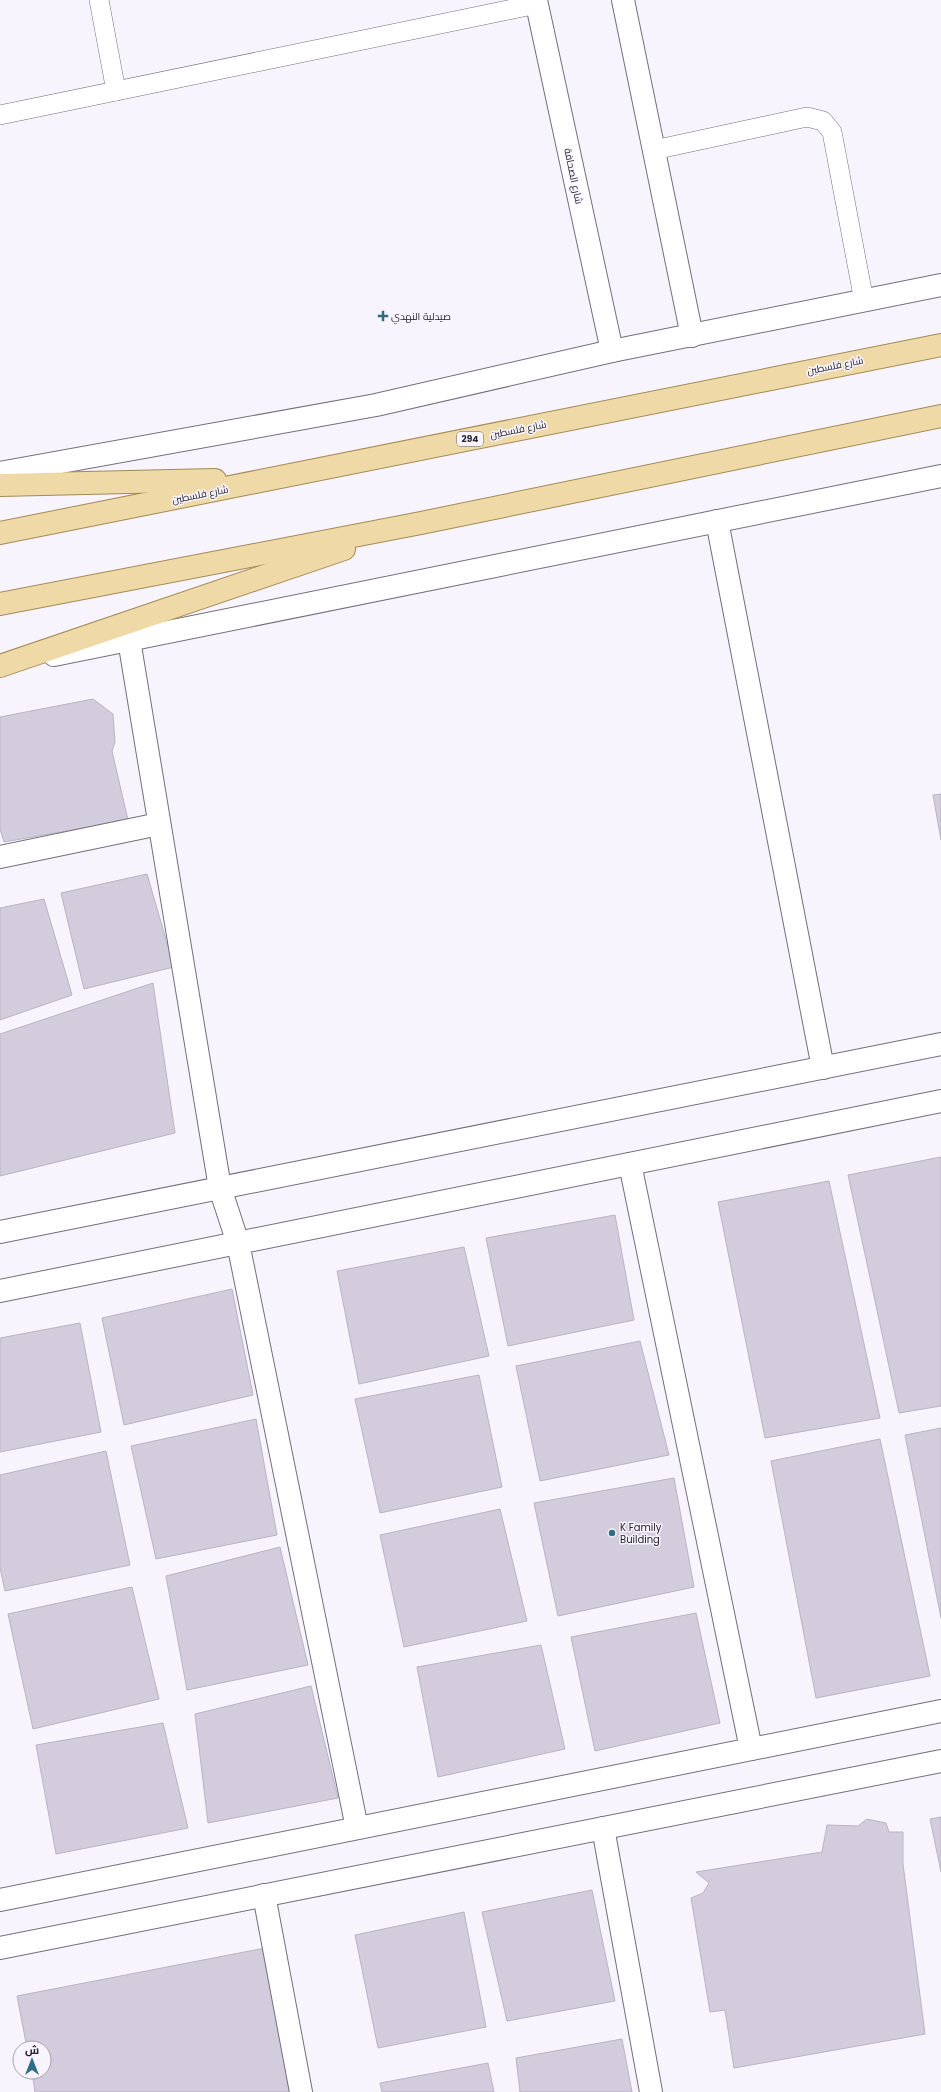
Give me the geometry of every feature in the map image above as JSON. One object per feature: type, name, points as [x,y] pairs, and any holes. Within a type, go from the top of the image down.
[{"type":"main road","name":"شارع فلسطين","points":[[0,533],[941,344]]},
{"type":"main road","points":[[0,604],[421,522],[941,416]]},
{"type":"main road","points":[[920,421],[941,421]]},
{"type":"main road","points":[[0,485],[276,478]]},
{"type":"main road","points":[[0,666],[421,522]]},
{"type":"street","points":[[623,0],[692,336]]},
{"type":"street","name":"شارع الصحافة","points":[[536,2],[612,351]]},
{"type":"street","points":[[0,473],[376,405],[612,351],[941,285]]},
{"type":"street","points":[[0,666],[941,476]]},
{"type":"street","points":[[717,521],[823,1068]]},
{"type":"street","points":[[129,640],[220,1188],[238,1243],[357,1828]]},
{"type":"street","points":[[0,857],[160,824]]},
{"type":"street","points":[[0,1232],[941,1044]]},
{"type":"street","points":[[0,1291],[941,1101]]},
{"type":"street","points":[[630,1164],[751,1749]]},
{"type":"street","points":[[0,1900],[941,1711]]},
{"type":"street","points":[[0,1948],[941,1761]]},
{"type":"street","points":[[603,1828],[651,2092]]},
{"type":"street","points":[[264,1895],[301,2092]]},
{"type":"lane","points":[[98,0],[116,91]]},
{"type":"lane","points":[[0,115],[536,2]]},
{"type":"lane","points":[[654,150],[807,117],[823,121],[832,132],[864,301]]},
{"type":"building","points":[[93,699],[113,714],[115,742],[112,751],[128,820],[4,842],[0,829],[0,717]]},
{"type":"building","points":[[941,794],[941,840],[933,795]]},
{"type":"building","points":[[147,874],[174,967],[84,989],[61,893]]},
{"type":"building","points":[[44,899],[72,995],[0,1020],[0,908]]},
{"type":"building","points":[[153,983],[175,1133],[0,1176],[0,1034]]},
{"type":"building","points":[[941,1157],[941,1406],[899,1413],[848,1175]]},
{"type":"building","points":[[829,1181],[880,1418],[765,1438],[718,1202]]},
{"type":"building","points":[[615,1215],[634,1320],[508,1346],[486,1238]]},
{"type":"building","points":[[464,1247],[489,1356],[359,1384],[337,1271]]},
{"type":"building","points":[[232,1289],[253,1395],[124,1425],[102,1318]]},
{"type":"building","points":[[80,1323],[101,1432],[0,1452],[0,1338]]},
{"type":"building","points":[[640,1341],[669,1455],[540,1481],[516,1366]]},
{"type":"building","points":[[479,1375],[502,1487],[380,1513],[355,1399]]},
{"type":"building","points":[[256,1419],[277,1535],[156,1559],[131,1446]]},
{"type":"building","points":[[941,1428],[941,1618],[905,1435]]},
{"type":"building","points":[[880,1439],[930,1676],[816,1698],[771,1461]]},
{"type":"building","points":[[106,1451],[130,1565],[5,1591],[0,1568],[0,1475]]},
{"type":"building","name":"K Family Building","points":[[674,1478],[694,1587],[558,1616],[534,1503]]},
{"type":"building","points":[[500,1509],[527,1621],[404,1647],[380,1535]]},
{"type":"building","points":[[280,1547],[308,1665],[187,1690],[166,1576]]},
{"type":"building","points":[[132,1587],[159,1699],[33,1729],[8,1614]]},
{"type":"building","points":[[696,1613],[720,1723],[595,1751],[571,1637]]},
{"type":"building","points":[[541,1645],[565,1749],[438,1777],[417,1667]]},
{"type":"building","points":[[311,1686],[338,1798],[208,1823],[195,1714]]},
{"type":"building","points":[[163,1723],[188,1828],[56,1854],[36,1745]]},
{"type":"building","points":[[941,1817],[941,1872],[930,1819]]},
{"type":"building","points":[[867,1819],[886,1823],[889,1832],[903,1832],[903,1864],[925,2034],[734,2068],[725,2010],[710,2012],[691,1898],[703,1893],[709,1883],[696,1872],[822,1852],[827,1825],[858,1826]]},
{"type":"building","points":[[592,1890],[615,2001],[507,2021],[482,1912]]},
{"type":"building","points":[[464,1912],[486,2027],[378,2048],[355,1935]]},
{"type":"building","points":[[265,1948],[292,2092],[35,2092],[33,2080],[52,2080],[52,2040],[25,2040],[17,1996]]},
{"type":"building","points":[[622,2039],[632,2092],[520,2092],[516,2058]]},
{"type":"building","points":[[488,2063],[494,2092],[382,2092],[380,2083]]},
{"type":"place","name":"صيدلية النهدي","points":[[383,316]]},
{"type":"place","name":"K Family Building","points":[[612,1533]]}]
